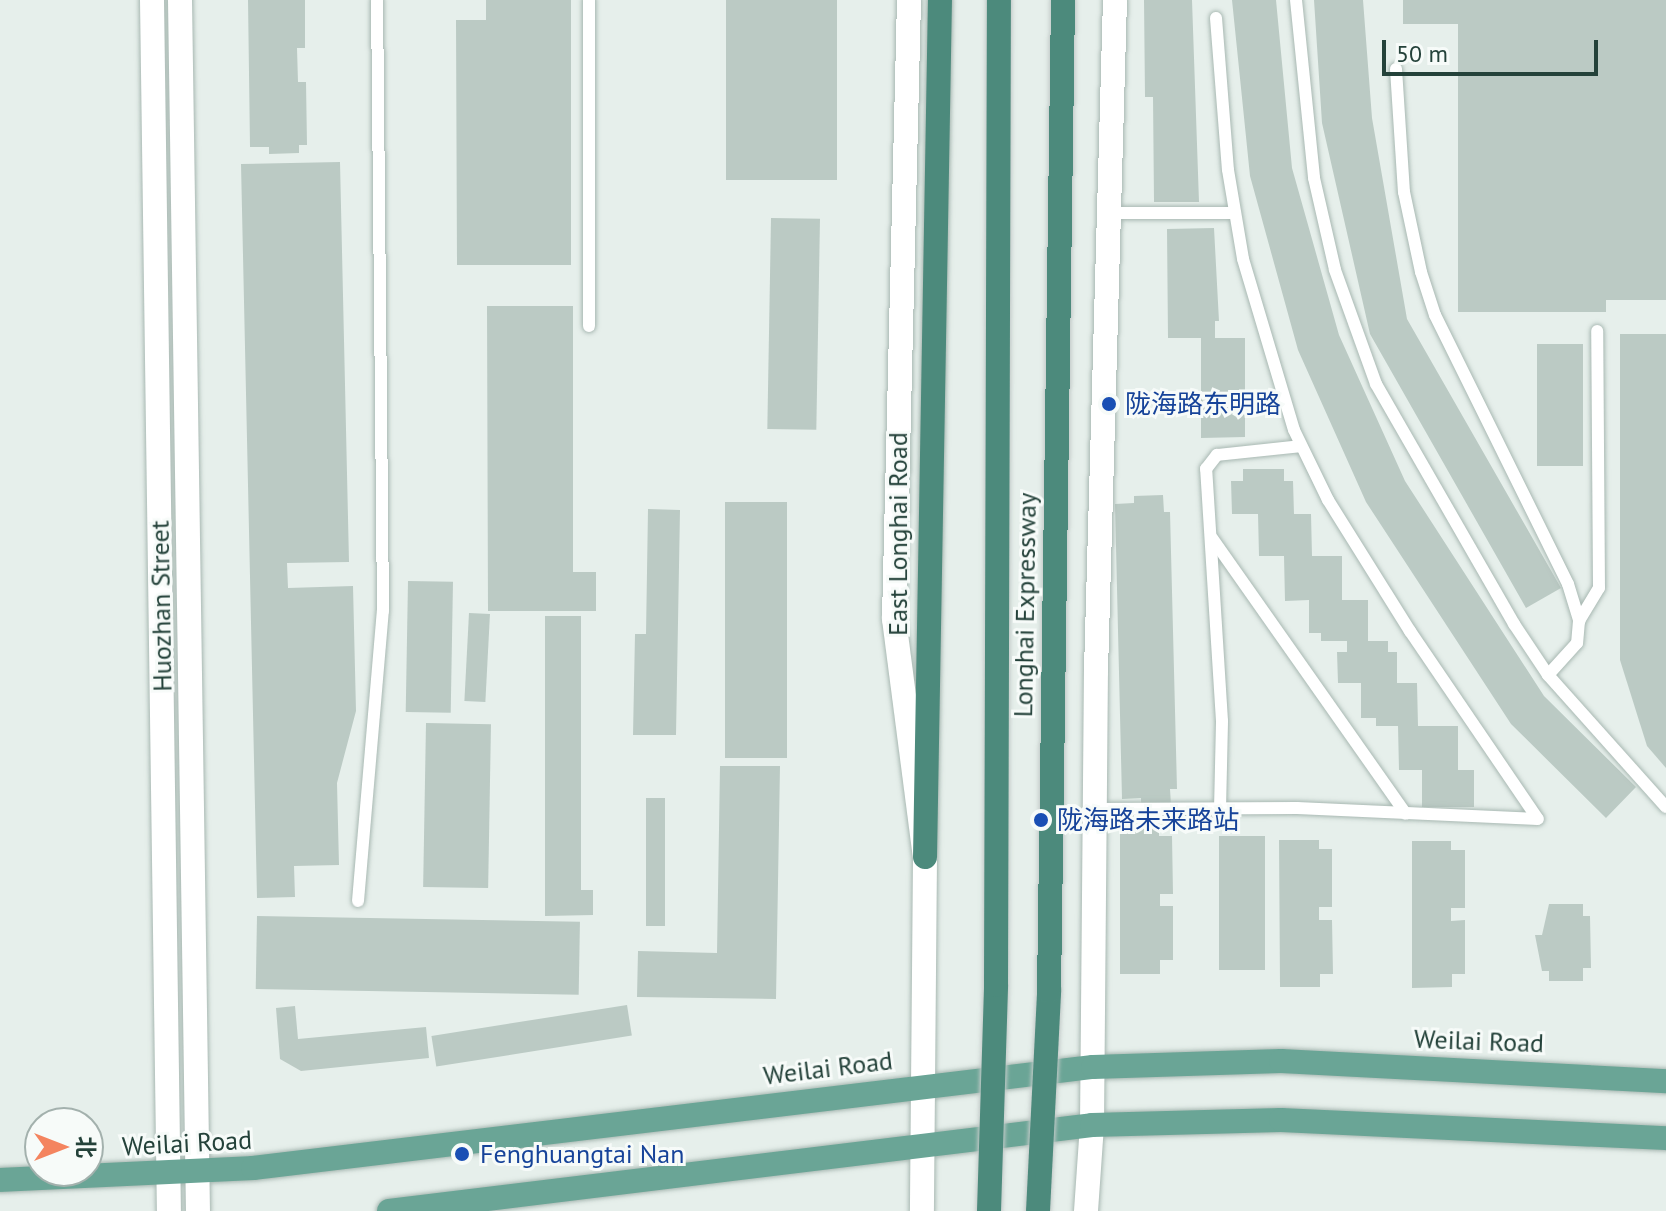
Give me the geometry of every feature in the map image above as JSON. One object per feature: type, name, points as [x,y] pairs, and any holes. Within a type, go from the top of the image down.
[{"type":"highway","points":[[925,857],[940,0]]},
{"type":"highway","name":"Longhai Expressway","points":[[989,1211],[996,985],[999,0]]},
{"type":"highway","name":"Longhai Expressway","points":[[1038,1211],[1049,991],[1063,0]]},
{"type":"main road","name":"Weilai Road","points":[[0,1180],[197,1172],[1093,1067],[1281,1061],[1666,1081]]},
{"type":"main road","points":[[389,1211],[1092,1125],[1281,1120],[1666,1138]]},
{"type":"street","name":"Huozhan Street","points":[[152,0],[169,1211]]},
{"type":"street","name":"Huozhan Street","points":[[180,0],[198,1211]]},
{"type":"street","name":"East Longhai Road","points":[[909,0],[894,619],[925,857],[922,1211]]},
{"type":"street","points":[[1086,1211],[1092,1125],[1095,809],[1115,0]]},
{"type":"lane","points":[[358,901],[383,611],[377,0]]},
{"type":"lane","points":[[589,0],[589,326]]},
{"type":"lane","points":[[1296,0],[1314,178],[1335,270],[1376,384],[1514,624],[1548,675],[1666,807]]},
{"type":"lane","points":[[1095,809],[1538,819],[1410,631],[1328,500],[1301,446],[1265,343],[1235,213],[1216,18]]},
{"type":"lane","points":[[1396,69],[1404,192],[1421,272],[1435,315],[1568,584],[1579,621],[1577,643],[1548,675]]},
{"type":"lane","points":[[1109,213],[1235,213]]},
{"type":"lane","points":[[1579,621],[1599,588],[1597,331]]},
{"type":"lane","points":[[1220,810],[1222,721],[1206,469],[1217,455],[1301,446]]},
{"type":"lane","points":[[1210,536],[1406,814]]},
{"type":"building","points":[[248,0],[305,0],[305,48],[297,48],[298,82],[306,82],[307,145],[299,145],[299,153],[269,154],[269,147],[250,147]]},
{"type":"building","points":[[486,0],[571,0],[571,265],[457,265],[456,20],[486,20]]},
{"type":"building","points":[[726,0],[837,0],[837,180],[726,180]]},
{"type":"building","points":[[1144,0],[1192,0],[1199,202],[1154,202],[1153,97],[1145,97]]},
{"type":"building","points":[[1232,0],[1276,0],[1292,168],[1339,335],[1405,481],[1544,696],[1636,787],[1606,818],[1511,724],[1366,502],[1298,350],[1250,176]]},
{"type":"building","points":[[1314,0],[1363,0],[1372,118],[1407,319],[1561,588],[1526,608],[1370,334],[1322,123]]},
{"type":"building","points":[[1403,0],[1666,0],[1666,300],[1606,300],[1606,312],[1458,312],[1458,24],[1403,24]]},
{"type":"building","points":[[340,162],[349,562],[287,563],[288,588],[353,586],[356,711],[337,783],[339,865],[294,866],[295,897],[257,898],[241,164]]},
{"type":"building","points":[[771,218],[820,219],[816,430],[767,429]]},
{"type":"building","points":[[1214,228],[1219,321],[1215,321],[1215,338],[1245,338],[1245,437],[1201,438],[1201,338],[1168,338],[1167,229]]},
{"type":"building","points":[[487,306],[573,306],[573,572],[596,572],[596,611],[488,611]]},
{"type":"building","points":[[1620,334],[1666,334],[1666,768],[1647,746],[1620,660]]},
{"type":"building","points":[[1537,344],[1583,344],[1583,466],[1537,466]]},
{"type":"building","points":[[1243,469],[1284,469],[1284,481],[1293,481],[1294,514],[1311,514],[1312,556],[1342,556],[1342,600],[1368,600],[1368,641],[1388,641],[1388,652],[1397,652],[1397,683],[1417,683],[1418,726],[1458,726],[1458,770],[1474,770],[1474,807],[1422,807],[1422,770],[1399,770],[1398,726],[1376,726],[1376,718],[1361,718],[1361,683],[1338,683],[1337,652],[1347,652],[1347,641],[1321,641],[1321,633],[1309,633],[1309,600],[1285,601],[1284,556],[1259,556],[1258,514],[1232,514],[1231,481],[1243,481]]},
{"type":"building","points":[[1163,495],[1164,512],[1170,512],[1177,789],[1170,789],[1171,805],[1141,805],[1141,798],[1122,799],[1115,504],[1134,503],[1134,496]]},
{"type":"building","points":[[725,502],[787,502],[787,758],[725,758]]},
{"type":"building","points":[[648,509],[680,510],[676,735],[633,735],[635,634],[646,634]]},
{"type":"building","points":[[408,581],[453,582],[451,713],[406,712]]},
{"type":"building","points":[[469,613],[490,614],[485,702],[464,701]]},
{"type":"building","points":[[545,616],[581,616],[581,890],[593,890],[593,915],[545,916]]},
{"type":"building","points":[[426,723],[491,724],[488,888],[423,887]]},
{"type":"building","points":[[720,766],[780,766],[776,999],[637,997],[638,951],[717,953]]},
{"type":"building","points":[[646,798],[665,798],[665,926],[646,926]]},
{"type":"building","points":[[1120,827],[1159,827],[1159,836],[1172,836],[1173,894],[1160,894],[1160,906],[1173,906],[1173,960],[1160,960],[1160,974],[1120,974]]},
{"type":"building","points":[[1219,836],[1265,836],[1265,970],[1219,970]]},
{"type":"building","points":[[1279,840],[1319,840],[1319,849],[1332,849],[1332,907],[1319,907],[1319,920],[1332,920],[1333,974],[1320,974],[1320,987],[1280,987]]},
{"type":"building","points":[[1412,841],[1451,841],[1451,850],[1465,850],[1465,908],[1451,908],[1451,921],[1465,920],[1465,974],[1452,974],[1452,987],[1412,988]]},
{"type":"building","points":[[1549,904],[1583,904],[1583,916],[1590,916],[1591,968],[1583,968],[1583,981],[1549,981],[1549,971],[1542,971],[1535,935],[1542,935]]},
{"type":"building","points":[[257,916],[580,922],[579,995],[256,989]]},
{"type":"building","points":[[627,1005],[632,1036],[436,1067],[431,1036]]},
{"type":"building","points":[[295,1006],[298,1039],[426,1027],[429,1058],[301,1071],[280,1059],[276,1008]]},
{"type":"place","name":"陇海路东明路","points":[[1109,404]]},
{"type":"place","name":"陇海路未来路站","points":[[1041,820]]},
{"type":"place","name":"Fenghuangtai Nan","points":[[462,1154]]}]
